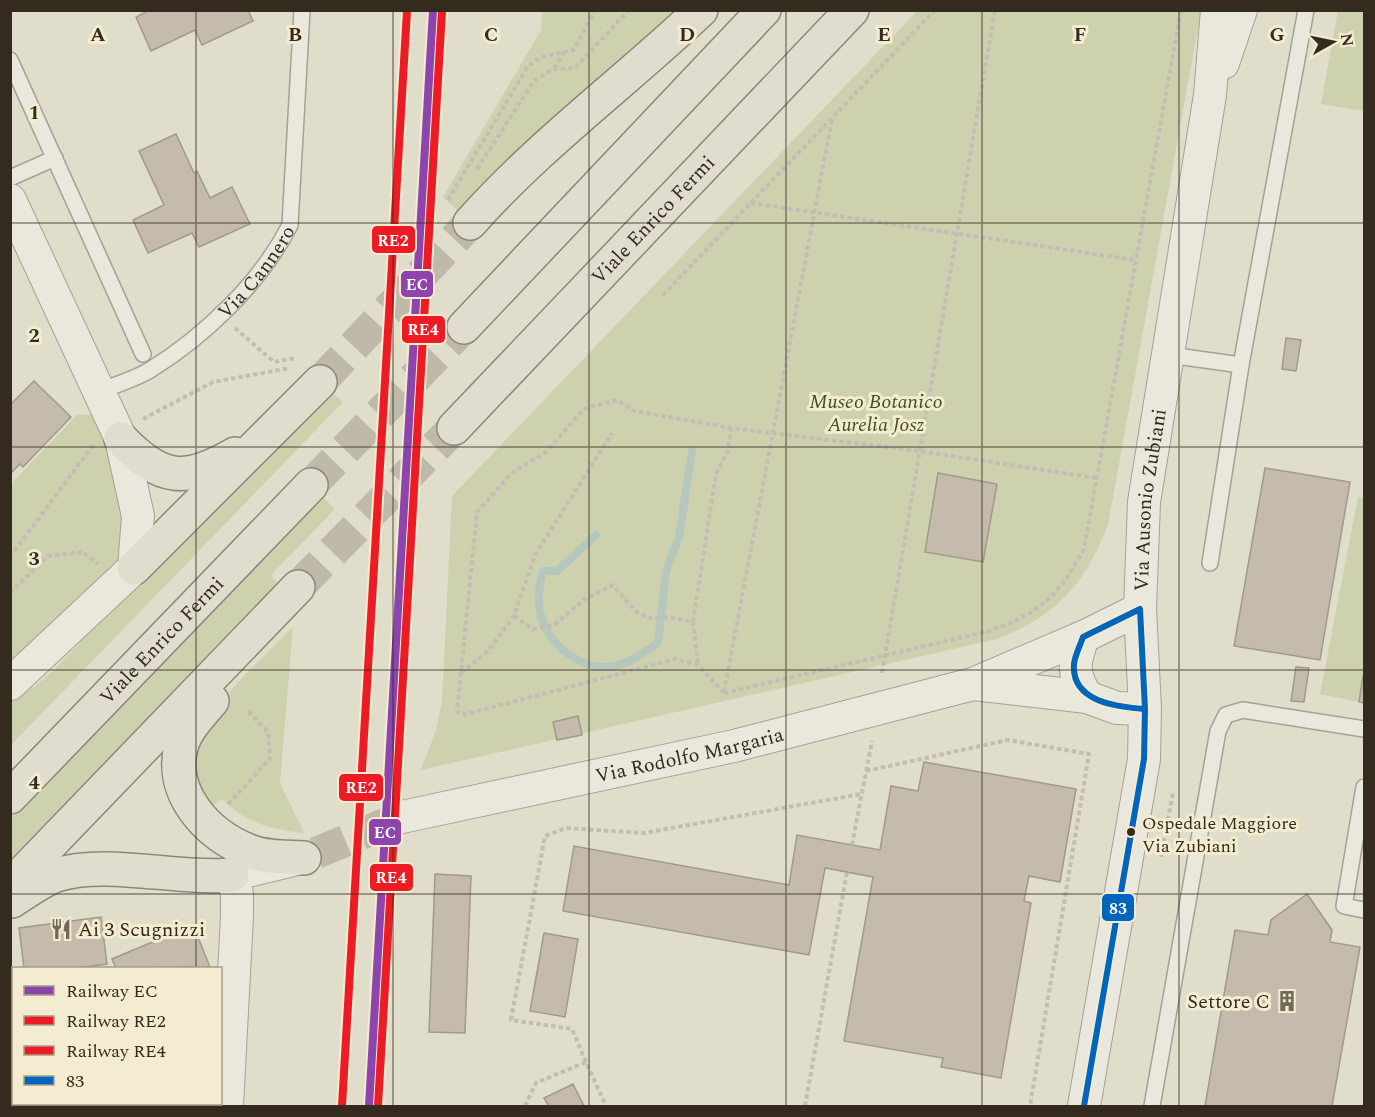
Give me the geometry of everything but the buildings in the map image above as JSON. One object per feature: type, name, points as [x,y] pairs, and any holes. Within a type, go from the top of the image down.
[{"type":"main road","points":[[459,211],[534,156],[643,64],[700,10]]},
{"type":"main road","points":[[464,327],[764,10]]},
{"type":"main road","name":"Viale Enrico Fermi","points":[[454,428],[852,10]]},
{"type":"main road","points":[[119,569],[260,440],[310,372]]},
{"type":"main road","points":[[118,434],[140,458],[160,471],[180,473],[197,473],[260,440]]},
{"type":"main road","name":"Viale Enrico Fermi","points":[[10,797],[311,485]]},
{"type":"main road","points":[[10,886],[289,596],[266,638],[231,676],[189,730],[181,748],[182,788],[198,816],[230,842],[250,852],[268,856],[310,856]]},
{"type":"main road","points":[[10,902],[55,876],[80,870],[206,878],[232,875]]},
{"type":"street","name":"Via Ausonio Zubiani","points":[[1084,1107],[1144,759],[1145,710],[1140,609],[1143,502],[1169,356],[1210,95],[1217,10]]},
{"type":"street","name":"Via Ausonio Zubiani","points":[[1210,95],[1241,10]]},
{"type":"street","points":[[10,200],[118,434],[138,516],[119,569],[10,684]]},
{"type":"street","name":"Via Rodolfo Margaria","points":[[402,817],[734,746],[973,684],[1083,637],[1140,609]]},
{"type":"street","points":[[1083,637],[1074,664],[1077,680],[1087,697]]},
{"type":"street","name":"Via Rodolfo Margaria","points":[[973,684],[1087,697],[1117,708],[1145,710]]},
{"type":"street","points":[[227,1107],[237,916],[237,894],[232,875],[310,856]]},
{"type":"lane","name":"Via Cannero","points":[[99,391],[150,370],[219,318],[275,254],[290,225],[302,10]]},
{"type":"lane","points":[[1210,563],[1241,365],[1306,10]]},
{"type":"lane","points":[[10,60],[143,354]]},
{"type":"lane","points":[[10,178],[56,158]]},
{"type":"lane","points":[[1169,356],[1241,365]]},
{"type":"lane","points":[[1152,1107],[1218,731],[1226,715],[1244,710],[1365,729]]},
{"type":"lane","points":[[1365,787],[1344,906],[1365,910]]},
{"type":"path","points":[[459,211],[528,66],[541,57],[574,50],[595,10]]},
{"type":"path","points":[[553,69],[575,68],[629,10]]},
{"type":"path","points":[[663,295],[936,10]]},
{"type":"path","points":[[882,673],[995,10]]},
{"type":"path","points":[[724,693],[884,653],[989,631],[1032,612],[1046,601],[1069,575],[1084,549],[1181,10]]},
{"type":"path","points":[[473,176],[534,81],[553,69],[564,51]]},
{"type":"path","points":[[724,693],[831,119]]},
{"type":"path","points":[[751,202],[1136,260]]},
{"type":"path","points":[[235,328],[274,362],[295,358]]},
{"type":"path","points":[[10,557],[118,434],[213,382],[283,371],[310,372]]},
{"type":"path","points":[[724,693],[698,665],[676,659],[466,714],[457,711],[477,512],[512,473],[546,453],[584,409],[617,400],[635,411],[731,428],[919,451],[1096,478]]},
{"type":"path","points":[[698,665],[693,622],[716,474],[728,450],[731,428]]},
{"type":"path","points":[[461,674],[488,651],[514,615],[535,555],[612,434]]},
{"type":"path","points":[[10,594],[48,556],[83,552],[119,569]]},
{"type":"path","points":[[514,615],[533,629],[554,625],[585,599],[613,585],[635,611],[648,618],[669,617],[693,622]]},
{"type":"path","points":[[227,804],[270,759],[268,732],[246,709]]},
{"type":"path","points":[[866,771],[1008,740],[1089,754],[1030,1107]]},
{"type":"path","points":[[852,845],[872,741]]},
{"type":"path","points":[[1161,857],[1173,792]]},
{"type":"path","points":[[606,1107],[572,1029],[511,1020],[545,836],[566,828],[644,833],[861,794]]},
{"type":"path","points":[[806,1107],[848,872]]},
{"type":"path","points":[[525,1107],[536,1083],[586,1062]]},
{"type":"green space","points":[[542,11],[675,11],[461,214],[443,197],[541,30]]},
{"type":"green space","name":"Museo Botanico Aurelia Josz","points":[[917,11],[1201,11],[1108,525],[1089,565],[1066,596],[1053,608],[1037,620],[997,639],[421,770],[436,730],[442,702],[452,496]]},
{"type":"green space","points":[[1338,11],[1364,11],[1364,111],[1321,104]]},
{"type":"green space","points":[[325,386],[343,402],[11,745],[11,698],[34,687],[53,671]]},
{"type":"green space","points":[[94,414],[116,469],[125,501],[122,559],[10,666],[10,485],[77,415]]},
{"type":"green space","points":[[321,495],[335,509],[271,575],[277,583],[11,859],[11,818]]},
{"type":"green space","points":[[1358,497],[1364,498],[1364,676],[1359,702],[1320,694]]},
{"type":"green space","points":[[293,627],[280,783],[304,833],[281,830],[250,820],[222,799],[210,808],[196,784],[194,759],[202,734],[216,710],[255,664]]},
{"type":"waterway","points":[[596,535],[557,571],[543,571],[539,598],[540,611],[549,634],[566,652],[586,664],[609,667],[632,660],[658,643],[666,571],[679,537],[692,451]]},
{"type":"tunnel","points":[[320,382],[470,223]]},
{"type":"tunnel","points":[[311,485],[464,327]]},
{"type":"tunnel","points":[[298,587],[454,428]]},
{"type":"tunnel","points":[[316,853],[402,817]]},
{"type":"rail line","name":"EC","points":[[369,1106],[433,10]]},
{"type":"rail line","name":"RE2","points":[[342,1106],[407,11]]},
{"type":"rail line","name":"RE4","points":[[378,1106],[442,11]]},
{"type":"transit line","name":"83","points":[[1140,609],[1145,709],[1109,704],[1098,700],[1080,687],[1075,677],[1074,664],[1083,637],[1140,609]]},
{"type":"transit line","name":"83","points":[[1084,1106],[1144,759],[1145,709]]},
{"type":"place","name":"Ospedale Maggiore Via Zubiani","points":[[1131,832]]},
{"type":"place","name":"Ai 3 Scugnizzi","points":[[61,929]]},
{"type":"place","name":"Settore C","points":[[1287,1001]]}]
